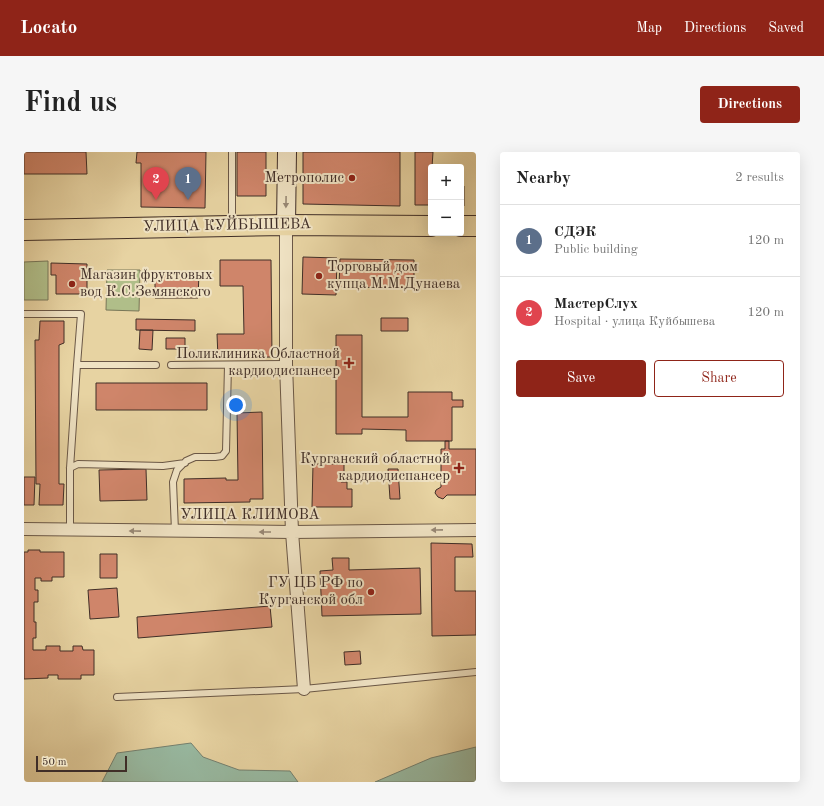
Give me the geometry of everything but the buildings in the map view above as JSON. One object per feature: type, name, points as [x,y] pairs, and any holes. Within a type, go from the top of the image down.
[{"type":"main road","name":"УЛИЦА КУЙБЫШЕВА","points":[[24,230],[286,225],[428,226]]},
{"type":"main road","points":[[464,226],[476,226]]},
{"type":"street","points":[[287,152],[286,364],[292,532],[304,689]]},
{"type":"street","name":"УЛИЦА КЛИМОВА","points":[[24,529],[292,532],[476,530]]},
{"type":"lane","points":[[232,152],[232,226]]},
{"type":"lane","points":[[24,314],[81,314],[70,468],[70,530]]},
{"type":"lane","points":[[171,365],[286,364]]},
{"type":"lane","points":[[77,365],[156,365]]},
{"type":"lane","points":[[175,531],[173,482],[178,470],[185,463],[195,457],[222,456],[226,451],[228,365]]},
{"type":"lane","points":[[70,468],[78,464],[164,466],[185,463]]},
{"type":"lane","points":[[117,697],[304,689],[476,672]]},
{"type":"shaded area","points":[[48,261],[48,300],[24,300],[24,262]]},
{"type":"shaded area","points":[[107,270],[140,270],[139,311],[106,310]]},
{"type":"shaded area","points":[[191,743],[203,757],[239,770],[290,771],[298,782],[102,782],[117,753]]},
{"type":"shaded area","points":[[476,747],[476,782],[375,782],[431,758]]},
{"type":"place","name":"Метрополис","points":[[352,178]]},
{"type":"place","name":"МастерСлух","points":[[156,200]]},
{"type":"place","name":"СДЭК","points":[[188,200]]},
{"type":"place","name":"Торговый дом купца М.М.Дунаева","points":[[319,276]]},
{"type":"place","name":"Магазин фруктовых вод К.С.Земянского","points":[[72,284]]},
{"type":"place","name":"Поликлиника Областной кардиодиспансер","points":[[349,363]]},
{"type":"place","name":"Курганский областной кардиодиспансер","points":[[459,468]]},
{"type":"place","name":"ГУ ЦБ РФ по Курганской обл","points":[[371,592]]}]
